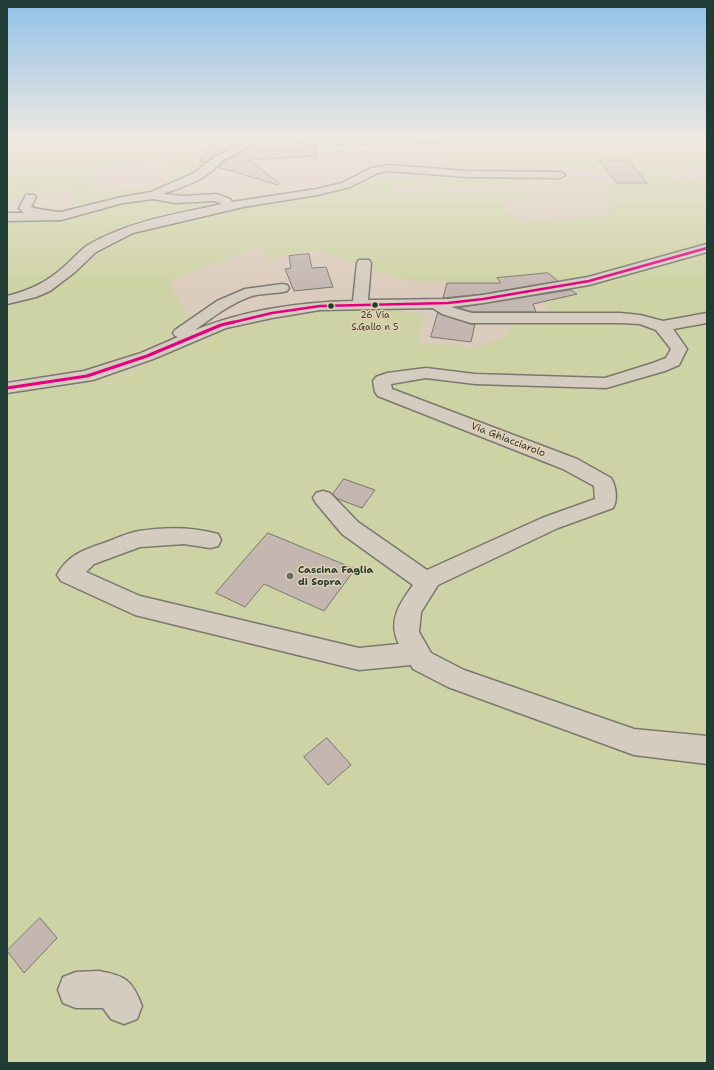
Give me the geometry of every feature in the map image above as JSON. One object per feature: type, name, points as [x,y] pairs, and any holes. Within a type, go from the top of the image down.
[{"type":"street","points":[[155,196],[156,193],[168,189]]},
{"type":"street","points":[[182,216],[251,202],[332,189]]},
{"type":"street","points":[[7,217],[61,216],[91,210],[122,200],[155,196],[158,198],[167,199],[222,198],[251,202]]},
{"type":"street","points":[[30,197],[24,208],[30,212],[46,213],[53,216]]},
{"type":"street","points":[[7,300],[32,294],[45,288],[70,269],[91,249],[111,238],[129,230],[220,206],[225,204],[226,200],[222,198]]},
{"type":"street","points":[[7,388],[87,376],[147,356],[221,325],[272,313],[320,306],[456,302],[498,297],[589,281],[707,248]]},
{"type":"street","points":[[360,304],[364,263]]},
{"type":"street","points":[[170,346],[175,338],[222,304],[250,292],[282,288]]},
{"type":"street","points":[[390,299],[422,299],[456,302]]},
{"type":"street","points":[[436,303],[447,311],[471,318],[595,319],[614,317],[646,321],[661,326],[707,318]]},
{"type":"street","name":"Via Ghiacciarolo","points":[[661,326],[679,349],[673,361],[659,367],[606,383],[475,379],[426,373],[393,377],[382,381],[384,392],[570,464],[604,483],[606,503],[550,523],[430,579],[409,610],[406,633],[422,661],[457,680],[525,702],[634,742],[707,750]]},
{"type":"street","points":[[323,498],[350,528],[427,582]]},
{"type":"street","points":[[210,540],[184,536],[138,538],[86,558],[69,575],[135,605],[359,659],[418,653]]},
{"type":"street","points":[[76,990],[99,989],[114,992],[124,1006]]},
{"type":"green space","points":[[9,189],[92,189],[94,192],[130,189],[169,189],[160,194],[166,197],[214,195],[267,197],[334,189],[391,189],[392,193],[479,193],[526,189],[532,197],[499,200],[516,223],[553,221],[611,214],[607,202],[608,189],[707,189],[707,243],[599,277],[465,298],[461,282],[423,282],[394,278],[333,255],[316,252],[304,252],[282,256],[271,260],[259,246],[169,282],[189,320],[168,339],[104,366],[48,376],[7,380],[7,304],[39,296],[61,285],[115,239],[107,236],[81,250],[64,268],[49,280],[28,290],[7,294],[7,219],[56,219],[108,207],[69,212],[77,189],[28,192],[26,196],[7,197],[7,193],[11,191]]},
{"type":"green space","points":[[707,252],[707,1063],[7,1063],[7,394],[90,381],[139,367],[171,352],[205,340],[219,331],[315,312],[374,306],[400,308],[403,313],[423,313],[419,342],[475,348],[504,337],[515,322],[539,318],[550,312],[537,294]]},
{"type":"building","points":[[309,254],[312,268],[326,267],[333,287],[294,291],[285,269],[291,268],[289,256]]},
{"type":"building","points":[[548,273],[558,281],[483,294],[443,298],[447,283],[501,283],[497,278]]},
{"type":"building","points":[[571,290],[577,294],[533,304],[536,312],[472,312],[458,308]]},
{"type":"building","points":[[438,313],[475,324],[471,342],[431,337]]},
{"type":"building","points":[[344,479],[375,490],[362,508],[338,499],[333,494]]},
{"type":"building","name":"Cascina Faglia di Sopra","points":[[268,533],[355,569],[324,611],[264,584],[245,607],[216,593]]},
{"type":"building","points":[[327,738],[351,765],[328,785],[304,757]]},
{"type":"building","points":[[40,918],[57,938],[24,973],[7,951]]},
{"type":"transit line","points":[[7,388],[87,376],[147,356],[221,325],[272,313],[320,306],[448,303],[483,299],[589,281],[707,248]]},
{"type":"place","name":"26 Via S.Gallo n 5","points":[[375,305]]},
{"type":"place","name":"Cascina Faglia di Sopra","points":[[290,576]]}]
